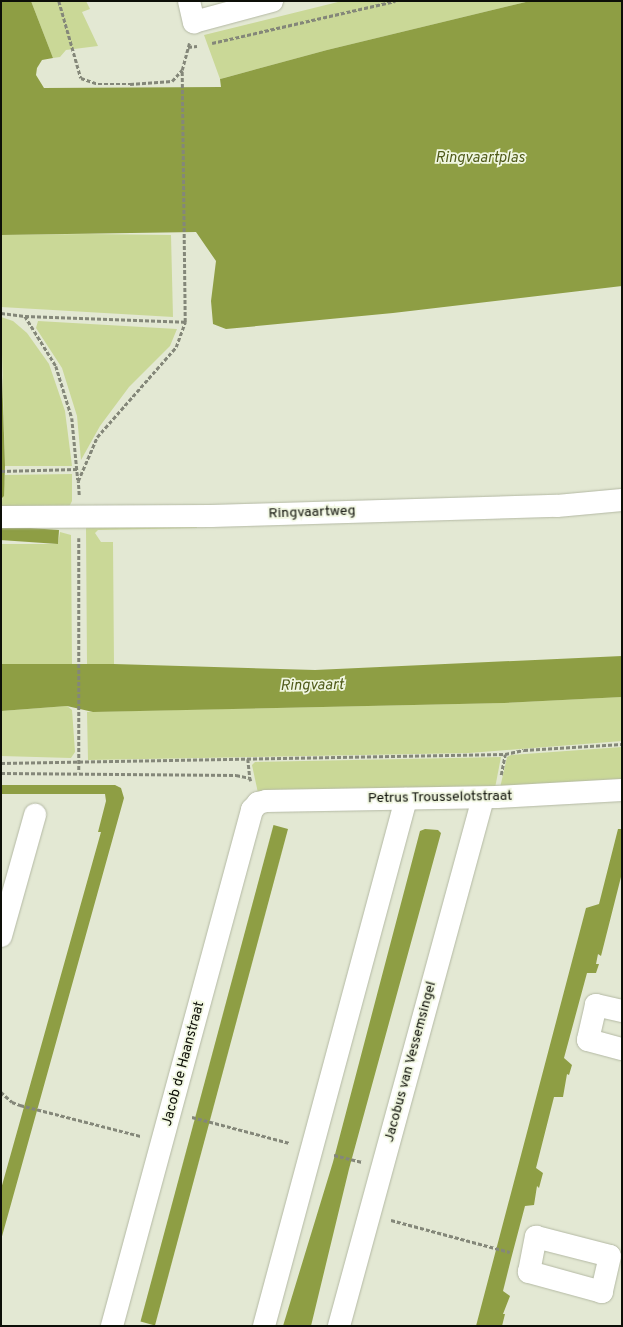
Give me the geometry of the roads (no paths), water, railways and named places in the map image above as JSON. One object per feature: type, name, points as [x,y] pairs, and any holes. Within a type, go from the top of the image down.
[{"type":"street","points":[[191,11],[272,1]]},
{"type":"street","name":"Ringvaartweg","points":[[1,517],[211,516],[549,506],[622,500]]},
{"type":"street","name":"Petrus Trousselotstraat","points":[[258,803],[266,801],[483,798],[622,790]]},
{"type":"street","name":"Jacobus van Vessemsingel","points":[[340,1326],[369,1214],[483,798]]},
{"type":"street","points":[[264,1326],[322,1152],[406,799]]},
{"type":"street","name":"Jacob de Haanstraat","points":[[112,1326],[252,810],[258,803]]},
{"type":"street","points":[[1,936],[35,815]]},
{"type":"street","points":[[622,1011],[596,1004],[588,1040],[622,1049]]},
{"type":"water","name":"Ringvaartplas","points":[[1,1],[31,1],[53,58],[42,60],[37,68],[36,75],[44,88],[221,87],[220,79],[327,50],[530,1],[622,1],[622,286],[393,313],[226,329],[213,324],[211,301],[216,261],[196,232],[1,235]]},
{"type":"water","points":[[1,345],[5,466],[4,496],[1,499]]},
{"type":"water","points":[[1,526],[59,530],[58,544],[1,540]]},
{"type":"water","name":"Ringvaart","points":[[622,656],[622,697],[504,703],[93,712],[67,706],[1,711],[1,664],[114,664],[315,670]]},
{"type":"water","points":[[1,785],[115,785],[121,788],[124,798],[1,1240],[1,1189],[101,832],[98,832],[106,801],[105,794],[1,794]]},
{"type":"water","points":[[274,825],[288,829],[155,1325],[140,1322]]},
{"type":"water","points":[[425,829],[438,830],[441,833],[349,1169],[311,1326],[283,1326],[333,1162],[420,831]]},
{"type":"water","points":[[618,829],[622,829],[622,873],[601,956],[598,954],[596,964],[599,964],[596,973],[587,973],[564,1058],[572,1065],[569,1075],[567,1074],[563,1097],[554,1097],[536,1168],[543,1173],[539,1188],[537,1186],[534,1205],[525,1206],[503,1291],[510,1296],[503,1314],[505,1314],[502,1326],[476,1326],[586,908],[599,904]]}]
